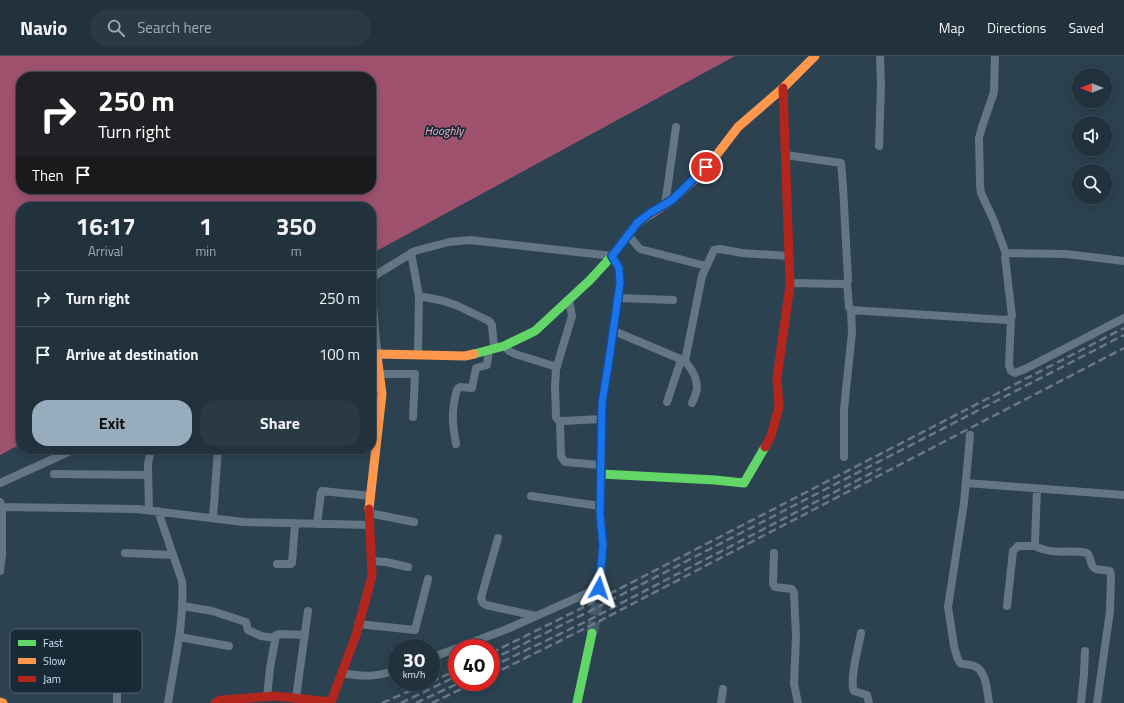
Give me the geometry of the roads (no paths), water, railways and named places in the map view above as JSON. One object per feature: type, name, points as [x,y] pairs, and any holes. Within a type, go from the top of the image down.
[{"type":"street","points":[[376,356],[418,354],[465,356],[504,346],[535,331],[569,300],[612,256],[643,218],[665,205],[695,179],[712,161],[738,127],[783,88],[815,56]]},
{"type":"street","points":[[879,146],[882,86],[880,56]]},
{"type":"street","points":[[994,56],[994,92],[979,138],[980,184],[981,193],[1006,254],[1005,257],[1012,316],[1009,365],[1011,371],[1015,373],[1025,369],[1124,318]]},
{"type":"street","points":[[569,300],[572,316],[557,366],[554,386],[556,417],[560,421],[563,460],[565,462],[601,470],[715,480],[741,484],[746,481],[771,436],[779,408],[777,378],[790,283],[783,88]]},
{"type":"street","points":[[665,205],[676,128]]},
{"type":"street","points":[[786,156],[841,163],[847,283],[849,307],[852,310],[852,332],[844,410],[844,457]]},
{"type":"street","points":[[628,235],[640,249],[706,266]]},
{"type":"street","points":[[376,275],[415,251],[449,242],[470,240],[612,256]]},
{"type":"street","points":[[667,402],[683,360],[701,282],[712,252],[716,250],[789,256]]},
{"type":"street","points":[[411,253],[419,296],[418,354]]},
{"type":"street","points":[[1006,254],[1066,254],[1124,260]]},
{"type":"street","points":[[790,283],[847,283]]},
{"type":"street","points":[[419,296],[444,301],[458,306],[489,321],[492,325],[492,349],[487,365],[476,368],[472,388],[460,387],[457,389],[452,408],[456,444]]},
{"type":"street","points":[[619,298],[673,300]]},
{"type":"street","points":[[852,310],[1005,320],[1011,319]]},
{"type":"street","points":[[614,331],[683,360],[689,365],[694,374],[697,387],[692,403]]},
{"type":"street","points":[[376,341],[376,356],[382,394],[376,450]]},
{"type":"street","points":[[504,346],[515,354],[557,366]]},
{"type":"street","points":[[380,374],[415,374],[413,417]]},
{"type":"street","points":[[560,421],[601,419]]},
{"type":"street","points":[[970,435],[966,483],[948,611],[957,657],[960,663],[975,666],[982,672],[989,703]]},
{"type":"street","points":[[0,483],[64,454]]},
{"type":"street","points":[[150,454],[148,475],[154,511],[173,555],[182,581],[183,606],[168,703]]},
{"type":"street","points":[[213,518],[218,454]]},
{"type":"street","points":[[215,703],[221,700],[267,697],[296,698],[331,702],[358,624],[372,576],[369,514],[376,454]]},
{"type":"street","points":[[440,655],[507,629],[599,590],[603,545],[600,506],[601,470]]},
{"type":"street","points":[[54,474],[148,475]]},
{"type":"street","points":[[966,483],[1124,495]]},
{"type":"street","points":[[1034,545],[1037,489]]},
{"type":"street","points":[[317,524],[322,491],[371,496]]},
{"type":"street","points":[[532,496],[600,506]]},
{"type":"street","points":[[0,571],[2,555],[1,504],[137,509],[243,522],[370,525]]},
{"type":"street","points":[[369,514],[414,522]]},
{"type":"street","points":[[277,564],[291,564],[292,562],[295,523]]},
{"type":"street","points":[[498,538],[481,598],[483,603],[486,605],[536,616]]},
{"type":"street","points":[[1007,606],[1014,550],[1020,546],[1034,545],[1050,552],[1087,553],[1090,556],[1093,567],[1109,570],[1111,573],[1110,611],[1097,703]]},
{"type":"street","points":[[125,553],[173,555]]},
{"type":"street","points":[[774,553],[773,584],[775,587],[792,589],[794,593],[796,637],[794,684],[798,703]]},
{"type":"street","points":[[371,561],[386,562],[408,567]]},
{"type":"street","points":[[358,624],[415,630],[428,579]]},
{"type":"street","points":[[183,606],[212,611],[246,622],[248,630],[261,636],[275,638]]},
{"type":"street","points":[[296,698],[308,611]]},
{"type":"street","points":[[577,703],[592,633]]},
{"type":"street","points":[[861,633],[852,689],[867,695],[869,703]]},
{"type":"street","points":[[267,697],[270,668],[277,634],[305,635]]},
{"type":"street","points":[[179,637],[229,646]]},
{"type":"street","points":[[1081,703],[1085,651]]},
{"type":"street","points":[[342,673],[361,677],[388,672]]},
{"type":"street","points":[[721,703],[723,689]]},
{"type":"street","points":[[118,693],[118,703]]},
{"type":"lane","points":[[601,470],[602,403],[619,298],[620,275],[617,263],[612,256]]},
{"type":"water","name":"Hooghly","points":[[0,56],[735,56],[376,251],[376,202],[16,202],[16,447],[0,455]]},
{"type":"tunnel","points":[[592,633],[599,593]]},
{"type":"railway","points":[[500,649],[588,605],[1124,328]]},
{"type":"railway","points":[[500,656],[588,612],[1124,335]]},
{"type":"railway","points":[[500,671],[588,627],[1124,348]]},
{"type":"railway","points":[[500,663],[587,621],[881,468]]},
{"type":"railway","points":[[440,678],[448,674]]},
{"type":"railway","points":[[401,703],[448,680]]},
{"type":"railway","points":[[416,703],[448,688]]},
{"type":"railway","points":[[382,703],[409,691]]},
{"type":"railway","points":[[432,703],[457,691]]}]
